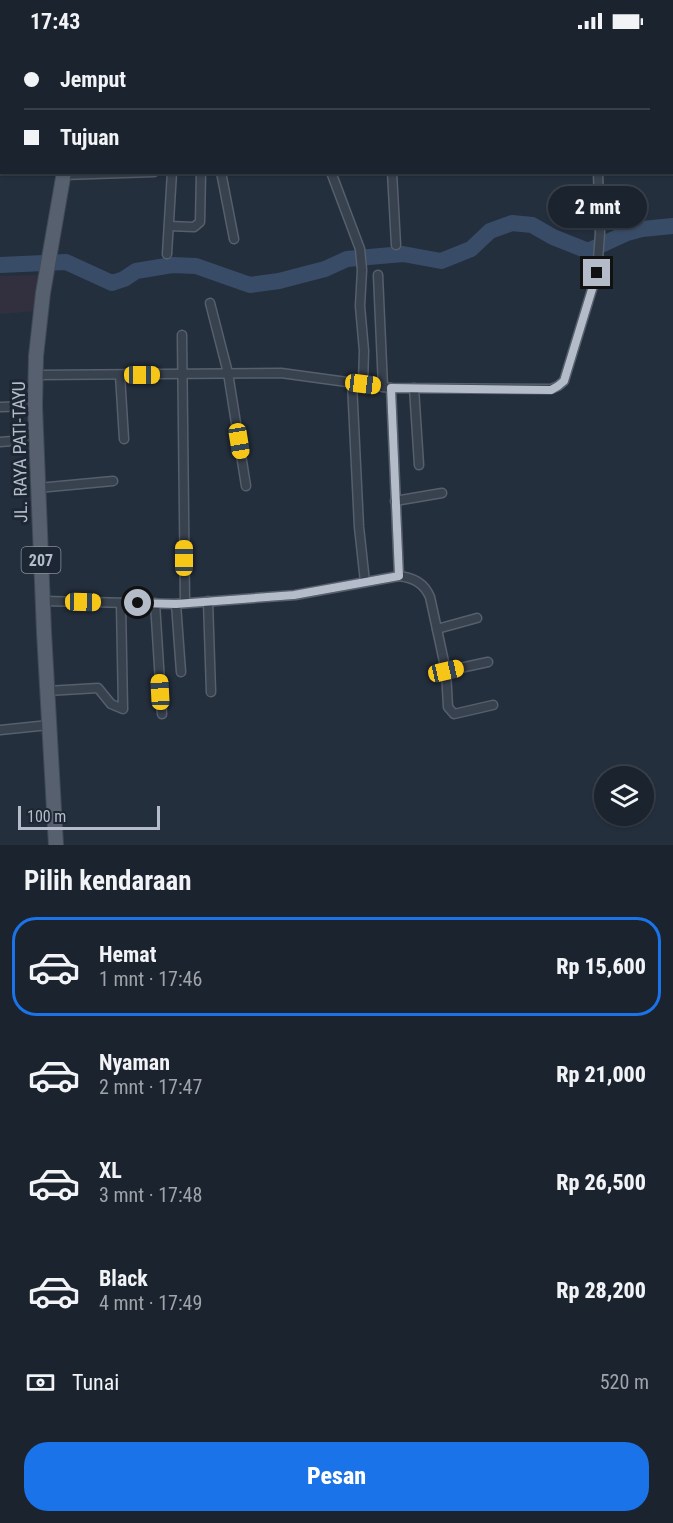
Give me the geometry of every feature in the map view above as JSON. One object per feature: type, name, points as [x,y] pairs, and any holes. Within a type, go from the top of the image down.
[{"type":"main road","name":"JL. RAYA PATI-TAYU","points":[[56,845],[43,602],[35,375],[43,293],[64,174]]},
{"type":"street","points":[[168,254],[172,174]]},
{"type":"street","points":[[169,226],[190,227],[200,222],[201,174]]},
{"type":"street","points":[[221,174],[234,239]]},
{"type":"street","points":[[333,174],[360,256],[363,384]]},
{"type":"street","points":[[392,174],[396,244]]},
{"type":"street","points":[[35,375],[281,373],[387,387],[551,390],[564,381],[597,273],[600,233],[598,174]]},
{"type":"street","points":[[378,275],[396,501],[399,576]]},
{"type":"street","points":[[210,303],[228,373],[246,486]]},
{"type":"street","points":[[181,672],[184,375],[182,335]]},
{"type":"street","points":[[120,375],[124,439]]},
{"type":"street","points":[[352,383],[358,527],[365,582]]},
{"type":"street","points":[[414,388],[419,465]]},
{"type":"street","points":[[0,407],[35,406]]},
{"type":"street","points":[[0,442],[36,439]]},
{"type":"street","points":[[38,488],[113,481]]},
{"type":"street","points":[[396,501],[442,493]]},
{"type":"street","points":[[43,602],[180,603],[294,595],[399,576],[417,580],[427,590],[446,671],[447,703],[451,712],[454,714],[493,705]]},
{"type":"street","points":[[208,601],[211,692]]},
{"type":"street","points":[[155,603],[162,714]]},
{"type":"street","points":[[47,691],[98,688],[111,704],[123,709],[121,604]]},
{"type":"street","points":[[437,629],[477,618]]},
{"type":"street","points":[[446,671],[488,662]]},
{"type":"street","points":[[0,730],[49,725]]},
{"type":"shaded area","points":[[39,275],[35,311],[0,314],[0,276]]},
{"type":"waterway","points":[[0,265],[66,262],[112,283],[136,271],[172,265],[196,266],[250,285],[279,281],[325,269],[347,259],[403,254],[441,261],[471,249],[490,231],[512,223],[532,225],[553,237],[588,251],[627,233],[673,226]]},
{"type":"route","points":[[138,603],[176,604],[294,595],[399,576],[391,388],[551,390],[564,381],[597,273]]}]
